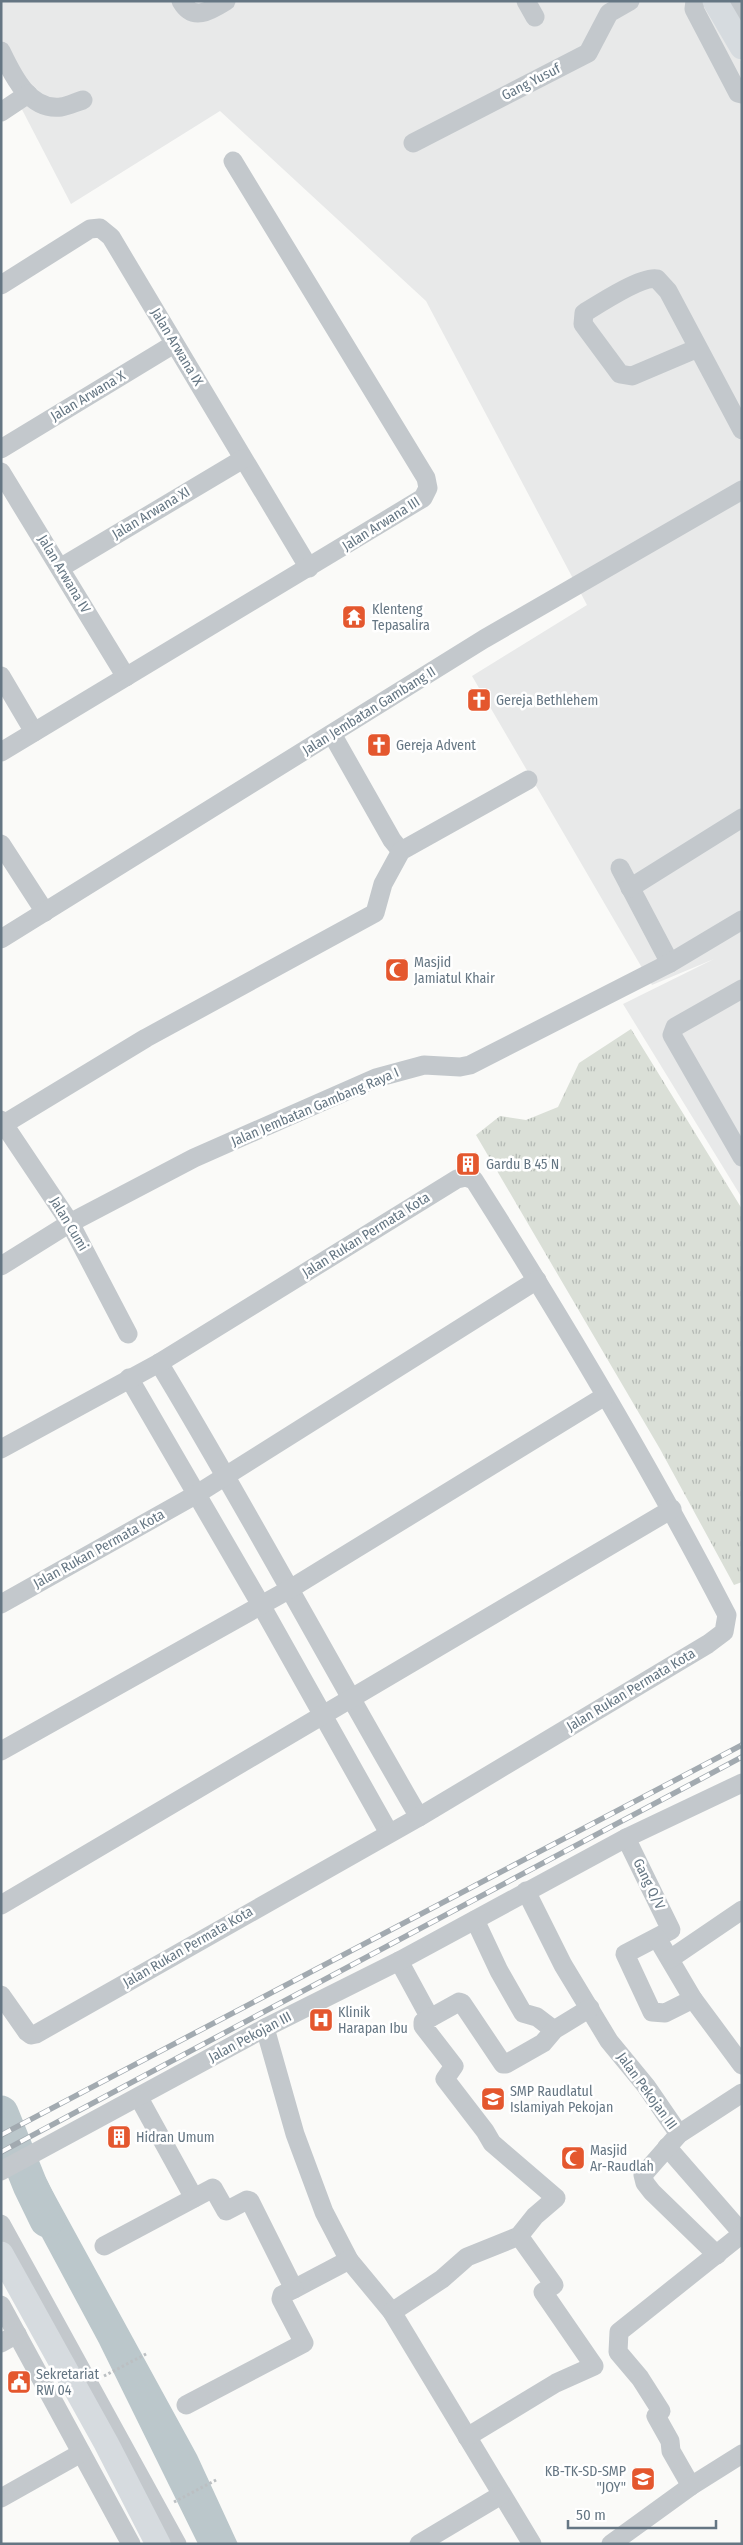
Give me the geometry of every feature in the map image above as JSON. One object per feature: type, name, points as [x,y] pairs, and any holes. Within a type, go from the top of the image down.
[{"type":"main road","points":[[715,1],[742,47]]},
{"type":"main road","points":[[1,2254],[106,2443],[158,2544]]},
{"type":"street","points":[[181,1],[192,13],[201,14],[226,1]]},
{"type":"street","name":"Gang Yusuf","points":[[414,143],[588,53],[608,13],[630,1]]},
{"type":"street","points":[[695,1],[694,9],[738,93],[742,94]]},
{"type":"street","points":[[734,1],[742,15]]},
{"type":"street","points":[[1,51],[11,73],[28,94],[42,105],[60,108],[83,100]]},
{"type":"street","points":[[1,112],[28,94]]},
{"type":"street","name":"Jalan Arwana III","points":[[1,752],[424,498],[428,488],[421,470],[232,161]]},
{"type":"street","name":"Jalan Arwana IX","points":[[1,285],[90,229],[100,228],[111,237],[309,568]]},
{"type":"street","points":[[698,348],[632,376],[620,374],[583,324],[582,317],[584,313],[628,288],[653,278],[663,284],[668,291],[742,430]]},
{"type":"street","name":"Jalan Arwana X","points":[[1,449],[174,344]]},
{"type":"street","name":"Jalan Arwana XI","points":[[60,568],[243,459]]},
{"type":"street","name":"Jalan Arwana IV","points":[[1,472],[126,677]]},
{"type":"street","name":"Jalan Jembatan Gambang II","points":[[1,939],[484,639],[742,490]]},
{"type":"street","points":[[1,676],[34,732]]},
{"type":"street","points":[[332,734],[392,840],[401,850]]},
{"type":"street","points":[[3,1122],[146,1038],[375,913],[383,884],[401,850],[528,780]]},
{"type":"street","points":[[630,888],[742,818]]},
{"type":"street","points":[[1,844],[45,912]]},
{"type":"street","points":[[620,868],[670,963]]},
{"type":"street","name":"Jalan Jembatan Gambang Raya I","points":[[1,1266],[70,1223],[194,1158],[376,1078],[424,1065],[460,1067],[470,1065],[670,963],[742,920]]},
{"type":"street","points":[[739,1145],[672,1035],[675,1027],[742,989]]},
{"type":"street","name":"Jalan Cumi","points":[[3,1122],[70,1223],[128,1334]]},
{"type":"street","name":"Jalan Rukan Permata Kota","points":[[1,1449],[159,1363],[457,1179],[466,1177],[474,1180],[537,1280],[672,1509],[727,1615],[724,1632],[708,1644],[419,1817],[36,2034],[31,2035],[27,2032],[1,1995]]},
{"type":"street","name":"Jalan Rukan Permata Kota","points":[[1,1604],[197,1494],[537,1280]]},
{"type":"street","points":[[159,1363],[227,1475],[350,1698],[419,1817]]},
{"type":"street","points":[[129,1378],[261,1605],[390,1833]]},
{"type":"street","points":[[1,1751],[290,1588],[605,1396]]},
{"type":"street","points":[[1,1905],[321,1714],[672,1509]]},
{"type":"street","name":"Jalan Pekojan III","points":[[1,2170],[139,2098],[265,2028],[399,1961],[626,1838],[739,1790]]},
{"type":"street","name":"Gang Q/V","points":[[626,1838],[664,1934],[670,1959],[693,1999],[742,2065]]},
{"type":"street","name":"Jalan Pekojan III","points":[[526,1891],[563,1965],[609,2040],[646,2086],[673,2141],[742,2234]]},
{"type":"street","points":[[670,1959],[742,1910]]},
{"type":"street","points":[[475,1920],[499,1971],[523,2013],[537,2017],[554,2030]]},
{"type":"street","points":[[664,1934],[625,1954],[652,2012],[665,2013],[693,1999]]},
{"type":"street","points":[[399,1961],[430,2018]]},
{"type":"street","points":[[392,2312],[442,2279],[467,2257],[519,2236],[535,2216],[556,2198],[492,2143],[485,2131],[444,2080],[454,2068],[423,2026],[424,2022],[459,2002],[462,2003],[502,2064],[506,2064],[543,2043],[554,2030],[590,2008]]},
{"type":"street","points":[[265,2028],[295,2134],[324,2212],[349,2260],[392,2312],[532,2544]]},
{"type":"street","points":[[717,2255],[645,2184],[643,2175],[673,2141],[742,2093]]},
{"type":"street","points":[[139,2098],[194,2198]]},
{"type":"street","points":[[104,2246],[213,2188],[226,2211],[250,2200],[294,2289]]},
{"type":"street","points":[[1,2224],[177,2544]]},
{"type":"street","points":[[691,2486],[671,2451],[670,2441],[656,2416],[661,2411],[640,2378],[618,2352],[619,2332],[742,2234]]},
{"type":"street","points":[[519,2236],[554,2285],[543,2292],[594,2366]]},
{"type":"street","points":[[186,2405],[304,2343],[281,2299],[282,2295],[349,2260]]},
{"type":"street","points":[[1,2305],[9,2339],[81,2453],[131,2544]]},
{"type":"street","points":[[467,2437],[556,2383],[594,2366],[618,2352]]},
{"type":"street","points":[[1,2498],[81,2453]]},
{"type":"street","points":[[612,2544],[691,2486],[742,2454]]},
{"type":"street","points":[[419,2544],[501,2495]]},
{"type":"path","points":[[103,2376],[148,2353]]},
{"type":"path","points":[[168,2506],[218,2480]]},
{"type":"shaded area","points":[[1,1],[706,1],[742,63],[742,1198],[623,1004],[714,959],[652,985],[472,676],[587,605],[426,301],[220,111],[71,204],[1,69]]},
{"type":"shaded area","points":[[41,2170],[197,2455],[238,2544],[198,2544],[99,2343],[13,2183]]},
{"type":"green space","points":[[631,1029],[742,1209],[742,1582],[734,1585],[660,1449],[476,1135],[500,1116],[526,1120],[558,1107],[579,1063]]},
{"type":"waterway","points":[[1,2113],[30,2185],[47,2220]]},
{"type":"railway","points":[[1,2135],[742,1745]]},
{"type":"railway","points":[[1,2152],[742,1757]]},
{"type":"place","name":"Klenteng Tepasalira","points":[[354,617]]},
{"type":"place","name":"Gereja Bethlehem","points":[[479,700]]},
{"type":"place","name":"Gereja Advent","points":[[379,745]]},
{"type":"place","name":"Masjid Jamiatul Khair","points":[[397,970]]},
{"type":"place","name":"Gardu B 45 N","points":[[468,1164]]},
{"type":"place","name":"Klinik Harapan Ibu","points":[[321,2020]]},
{"type":"place","name":"SMP Raudlatul Islamiyah Pekojan","points":[[493,2099]]},
{"type":"place","name":"Hidran Umum","points":[[119,2137]]},
{"type":"place","name":"Masjid Ar-Raudlah","points":[[573,2158]]},
{"type":"place","name":"Sekretariat RW 04","points":[[19,2382]]},
{"type":"place","name":"KB-TK-SD-SMP \"JOY\"","points":[[643,2479]]}]
